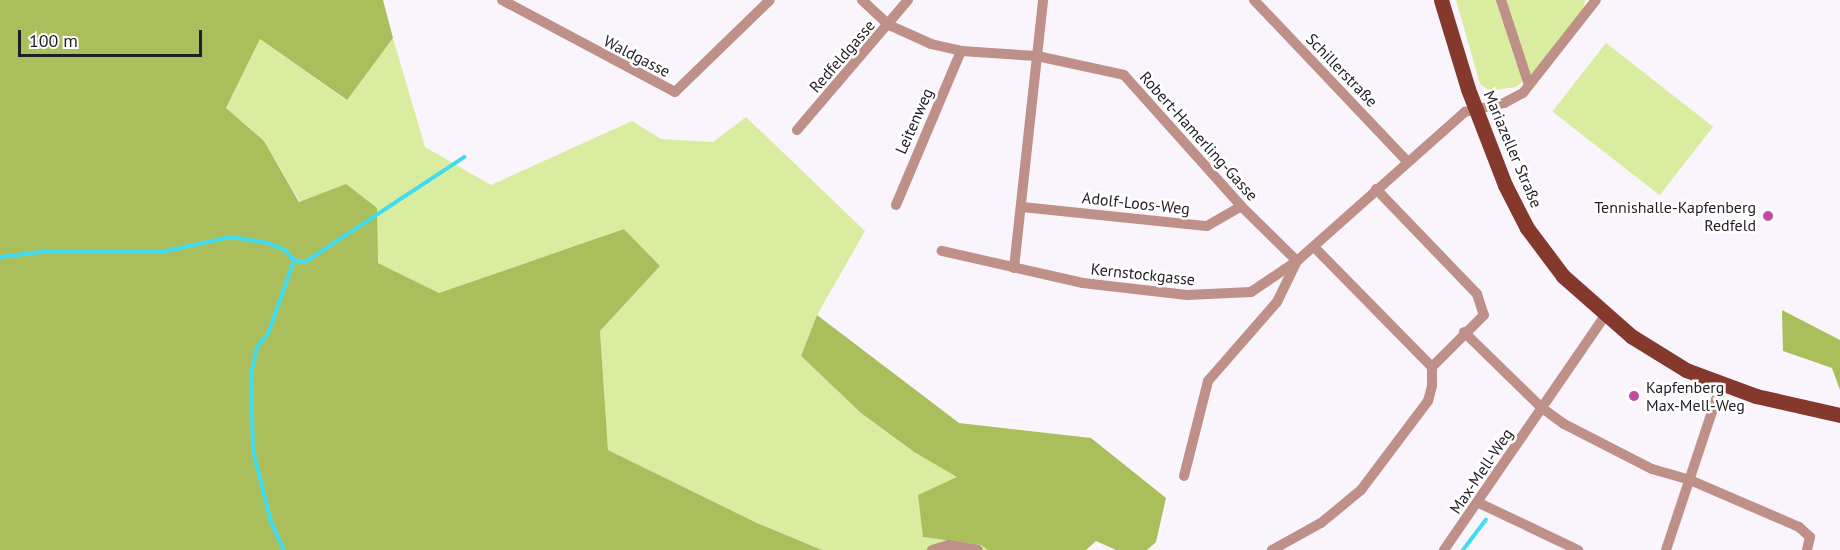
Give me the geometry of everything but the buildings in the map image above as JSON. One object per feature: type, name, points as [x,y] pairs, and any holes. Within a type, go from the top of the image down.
[{"type":"main road","name":"Mariazeller Straße","points":[[1441,0],[1476,110],[1505,185],[1527,228],[1563,276],[1605,316],[1686,369],[1721,386],[1840,415]]},
{"type":"street","name":"Waldgasse","points":[[502,0],[675,92],[770,0]]},
{"type":"street","name":"Robert-Hamerling-Gasse","points":[[862,0],[889,25],[961,51],[1037,56],[1124,75],[1241,206],[1297,261]]},
{"type":"street","name":"Redfeldgasse","points":[[796,130],[889,25],[908,0]]},
{"type":"street","points":[[1014,268],[1043,0]]},
{"type":"street","name":"Schillerstraße","points":[[1254,0],[1407,161]]},
{"type":"street","points":[[1501,0],[1529,85]]},
{"type":"street","name":"Kernstockgasse","points":[[942,251],[1083,283],[1187,295],[1251,292],[1314,247],[1407,161],[1465,112],[1518,97],[1596,0]]},
{"type":"street","name":"Leitenweg","points":[[896,204],[961,51]]},
{"type":"street","points":[[1272,550],[1321,523],[1361,490],[1395,448],[1428,401],[1432,367],[1464,332],[1484,315],[1477,294],[1376,189]]},
{"type":"street","name":"Adolf-Loos-Weg","points":[[1022,207],[1208,226],[1241,206]]},
{"type":"street","points":[[1314,247],[1432,367]]},
{"type":"street","points":[[1184,476],[1208,381],[1277,302],[1297,261]]},
{"type":"street","name":"Max-Mell-Weg","points":[[1444,550],[1479,503],[1605,316]]},
{"type":"street","points":[[1464,332],[1542,408],[1613,452],[1652,469],[1690,480],[1799,527],[1810,537],[1807,550]]},
{"type":"street","points":[[1666,550],[1721,386]]},
{"type":"street","points":[[1479,503],[1578,550]]},
{"type":"street","points":[[932,550],[948,545],[971,546],[978,550]]},
{"type":"green space","points":[[0,0],[383,0],[393,38],[347,100],[260,39],[226,108],[264,141],[299,202],[346,184],[377,208],[378,263],[439,293],[624,229],[660,266],[600,331],[608,450],[757,523],[822,550],[0,550]]},
{"type":"green space","points":[[1456,0],[1585,0],[1584,8],[1534,72],[1516,87],[1490,91],[1480,84]]},
{"type":"green space","points":[[393,38],[425,147],[491,185],[632,121],[661,139],[713,142],[746,117],[865,231],[817,315],[801,356],[861,413],[914,452],[958,477],[923,537],[981,545],[988,550],[822,550],[757,523],[608,450],[600,331],[660,266],[624,229],[439,293],[378,263],[346,184],[300,202],[264,141],[226,108],[260,39],[346,100]]},
{"type":"green space","points":[[1606,43],[1713,127],[1660,195],[1552,112]]},
{"type":"green space","points":[[1782,310],[1840,340],[1840,390],[1832,368],[1783,351]]},
{"type":"green space","points":[[817,315],[959,423],[1091,438],[1166,498],[1156,542],[1147,550],[1116,550],[1096,541],[1086,550],[988,550],[981,545],[923,537],[918,495],[957,477],[914,452],[861,413],[801,356]]},
{"type":"waterway","points":[[284,550],[271,522],[253,451],[251,375],[257,347],[268,334],[294,260],[305,262],[464,157]]},
{"type":"waterway","points":[[0,257],[39,252],[161,252],[231,237],[267,243],[285,250],[294,260]]},
{"type":"waterway","points":[[1463,550],[1486,520]]},
{"type":"place","name":"Tennishalle-Kapfenberg Redfeld","points":[[1768,216]]},
{"type":"place","name":"Kapfenberg Max-Mell-Weg","points":[[1634,396]]}]
